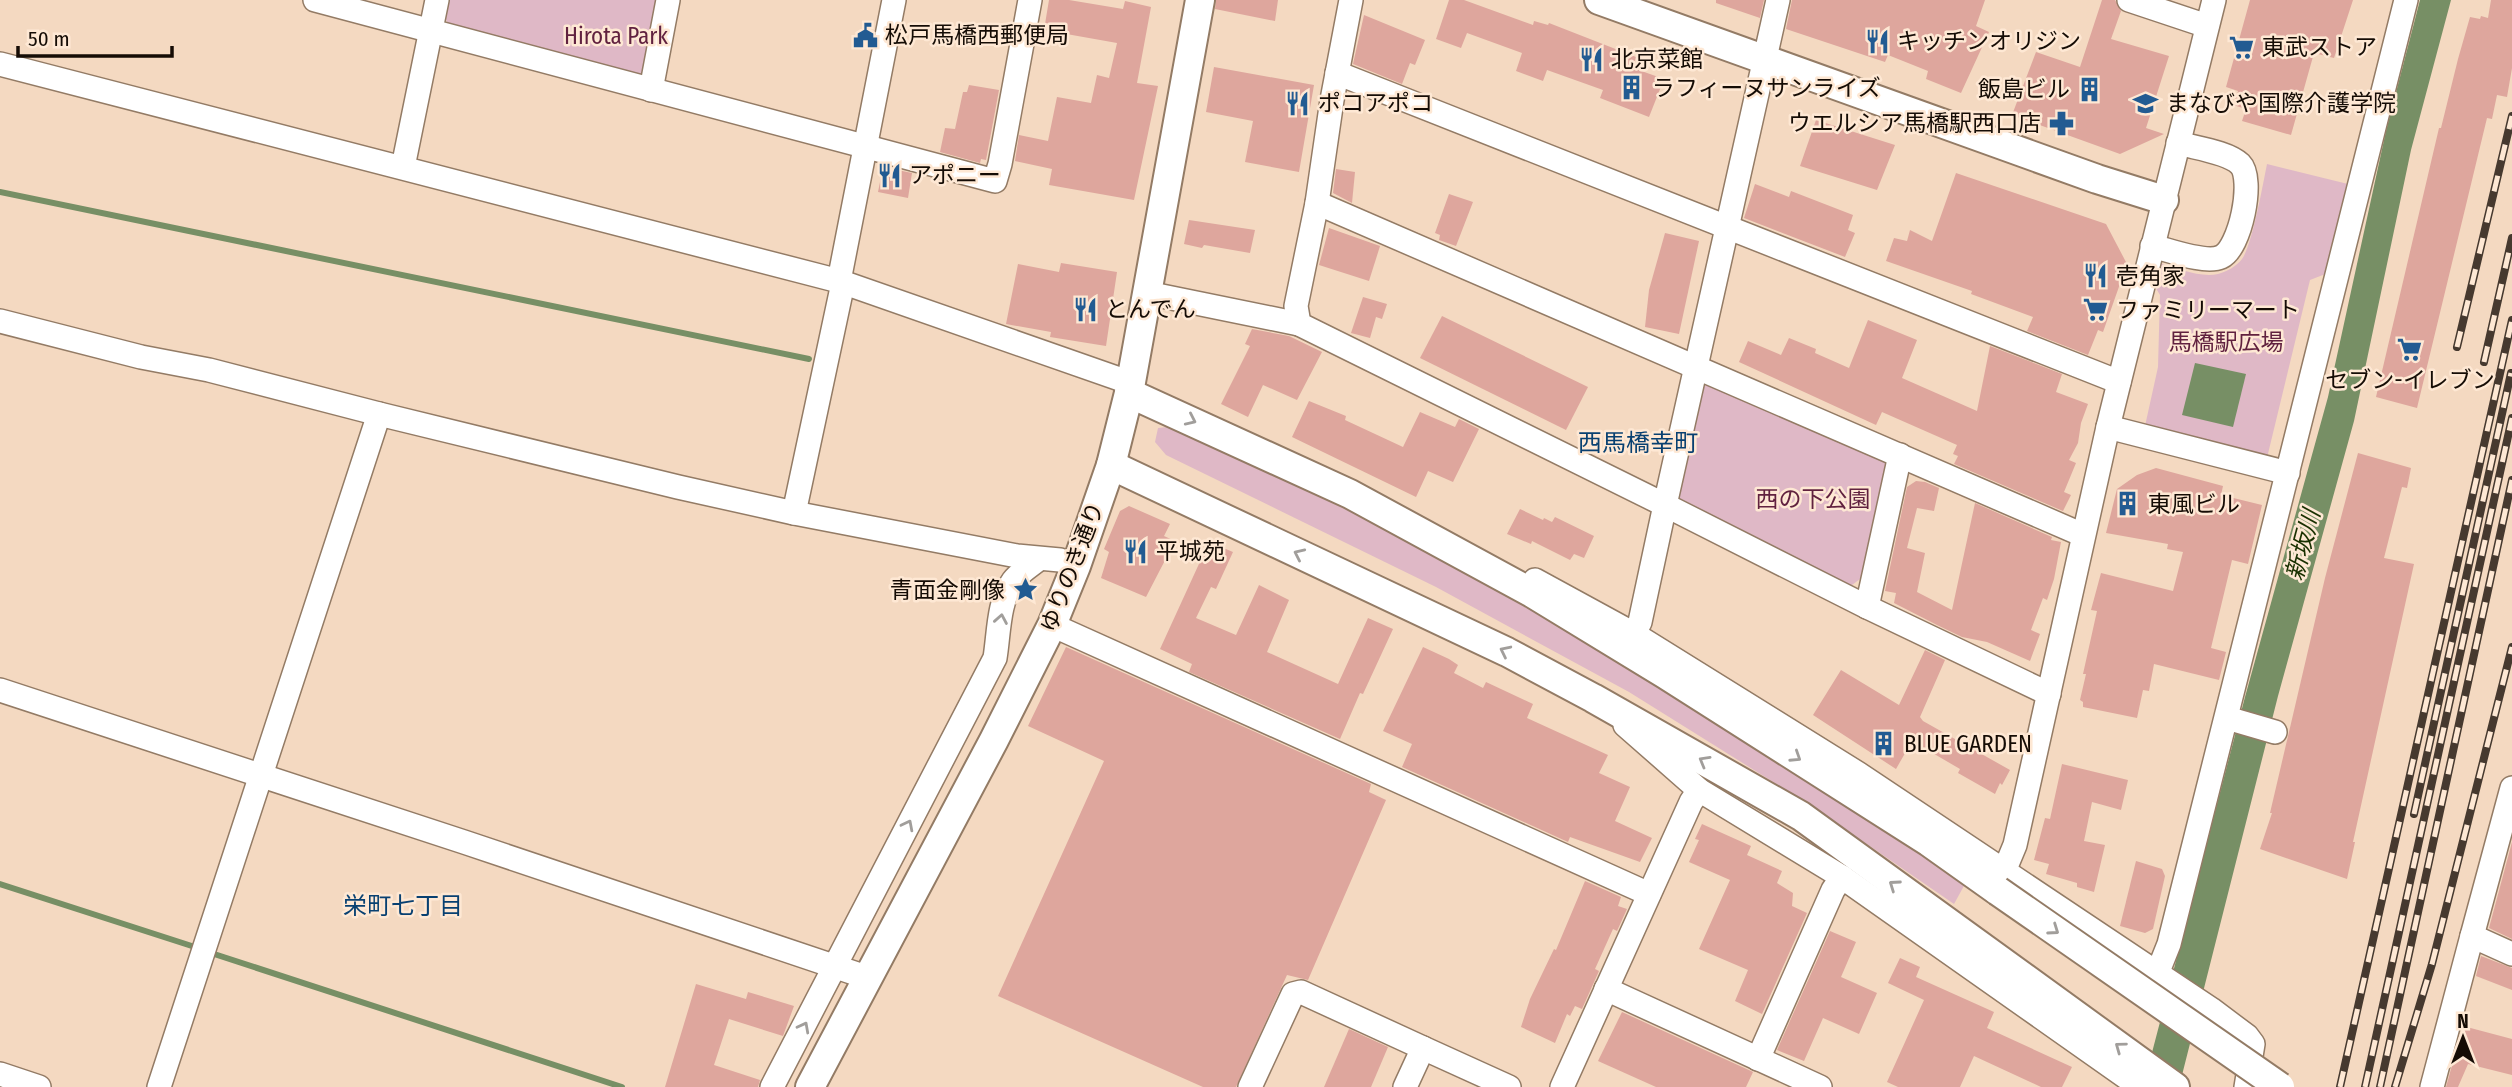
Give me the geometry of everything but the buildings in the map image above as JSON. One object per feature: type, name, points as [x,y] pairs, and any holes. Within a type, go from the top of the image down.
[{"type":"street","points":[[315,0],[995,181],[1030,0]]},
{"type":"street","points":[[404,167],[437,0]]},
{"type":"street","points":[[651,90],[668,0]]},
{"type":"street","points":[[794,513],[894,0]]},
{"type":"street","name":"ゆりのき通り","points":[[810,1087],[1052,625],[1076,566],[1111,465],[1130,388],[1200,0]]},
{"type":"street","points":[[1299,324],[1296,306],[1317,203],[1351,0]]},
{"type":"street","points":[[1599,0],[2097,179],[2164,200]]},
{"type":"street","points":[[1634,634],[1640,622],[1778,0]]},
{"type":"street","points":[[2129,0],[2207,26]]},
{"type":"street","points":[[2001,880],[2015,845],[2108,427],[2214,0]]},
{"type":"street","points":[[2157,974],[2169,944],[2227,718],[2406,0]]},
{"type":"street","points":[[0,64],[841,282],[1130,388],[1395,517],[1512,568],[1634,634],[1859,774],[2280,1087]]},
{"type":"street","points":[[1337,73],[2119,382]]},
{"type":"street","points":[[2152,246],[2207,259],[2228,253],[2235,244],[2247,188],[2242,166],[2232,158],[2178,143]]},
{"type":"street","points":[[1317,203],[2083,535]]},
{"type":"street","points":[[1147,293],[1299,324],[1867,607],[2049,694]]},
{"type":"street","points":[[0,321],[794,513],[1038,559],[1060,560],[1076,566]]},
{"type":"street","points":[[159,1087],[379,414]]},
{"type":"street","points":[[2108,427],[2288,473]]},
{"type":"street","points":[[1867,607],[1900,455]]},
{"type":"street","points":[[1111,465],[1507,652],[1801,816],[2175,1087]]},
{"type":"street","points":[[1395,517],[1532,593],[1929,842],[2001,880],[2211,1009],[2247,1036],[2253,1044],[2246,1087]]},
{"type":"street","points":[[772,1087],[995,658],[1007,592],[1014,580],[1038,559]]},
{"type":"street","points":[[1052,625],[1649,894]]},
{"type":"street","points":[[0,690],[869,978]]},
{"type":"street","points":[[1593,698],[1699,790],[1842,877],[2132,1084]]},
{"type":"street","points":[[2227,718],[2275,732]]},
{"type":"street","points":[[2432,1087],[2512,788]]},
{"type":"street","points":[[1562,1087],[1691,802],[1699,790]]},
{"type":"street","points":[[1758,1059],[1833,890],[1842,877]]},
{"type":"street","points":[[2472,936],[2512,954]]},
{"type":"street","points":[[1606,989],[1821,1087]]},
{"type":"street","points":[[1250,1087],[1293,994],[1301,992],[1509,1087]]},
{"type":"street","points":[[1405,1087],[1423,1048]]},
{"type":"street","points":[[0,1074],[39,1087]]},
{"type":"green space","name":"Hirota Park","points":[[445,0],[660,0],[644,75],[640,77],[452,30],[442,13]]},
{"type":"green space","name":"馬橋駅広場","points":[[2267,164],[2352,185],[2328,273],[2310,280],[2266,462],[2145,426],[2158,367],[2160,295],[2154,285],[2159,263],[2204,275],[2224,272],[2237,264],[2250,241]]},
{"type":"green space","name":"西の下公園","points":[[1706,385],[1714,385],[1883,459],[1887,466],[1864,576],[1848,588],[1686,506],[1675,493],[1699,392]]},
{"type":"green space","points":[[1177,426],[1348,505],[1571,629],[1965,884],[1954,904],[1810,805],[1629,692],[1436,587],[1166,455],[1155,442],[1158,428]]},
{"type":"water","name":"新坂川","points":[[2420,0],[2451,0],[2411,150],[2354,421],[2278,696],[2179,1087],[2143,1087],[2245,697],[2328,397],[2386,131]]},
{"type":"water","points":[[2195,363],[2246,374],[2233,427],[2182,415]]},
{"type":"waterway","points":[[0,192],[809,359]]},
{"type":"waterway","points":[[0,884],[198,948]]},
{"type":"waterway","points":[[208,952],[622,1087]]},
{"type":"railway","points":[[2457,347],[2512,116]]},
{"type":"railway","points":[[2484,362],[2512,238]]},
{"type":"railway","points":[[2340,1087],[2512,320]]},
{"type":"railway","points":[[2414,814],[2511,373]]},
{"type":"railway","points":[[2365,1087],[2512,418]]},
{"type":"railway","points":[[2380,1087],[2512,480]]},
{"type":"railway","points":[[2395,1087],[2432,964],[2512,647]]},
{"type":"place","name":"松戸馬橋西郵便局","points":[[865,35]]},
{"type":"place","name":"キッチンオリジン","points":[[1877,41]]},
{"type":"place","name":"東武ストア","points":[[2242,47]]},
{"type":"place","name":"北京菜館","points":[[1591,59]]},
{"type":"place","name":"ラフィーヌサンライズ","points":[[1632,88]]},
{"type":"place","name":"飯島ビル","points":[[2090,89]]},
{"type":"place","name":"ポコアポコ","points":[[1298,103]]},
{"type":"place","name":"まなびや国際介護学院","points":[[2146,103]]},
{"type":"place","name":"ウエルシア馬橋駅西口店","points":[[2061,123]]},
{"type":"place","name":"アポニー","points":[[889,175]]},
{"type":"place","name":"壱角家","points":[[2096,276]]},
{"type":"place","name":"とんでん","points":[[1085,309]]},
{"type":"place","name":"ファミリーマート","points":[[2096,310]]},
{"type":"place","name":"セブン-イレブン","points":[[2410,350]]},
{"type":"place","name":"東風ビル","points":[[2128,504]]},
{"type":"place","name":"平城苑","points":[[1136,551]]},
{"type":"place","name":"青面金剛像","points":[[1025,590]]},
{"type":"place","name":"BLUE GARDEN","points":[[1884,744]]},
{"type":"district","name":"西馬橋幸町","points":[[1638,443]]},
{"type":"district","name":"栄町七丁目","points":[[403,906]]}]
